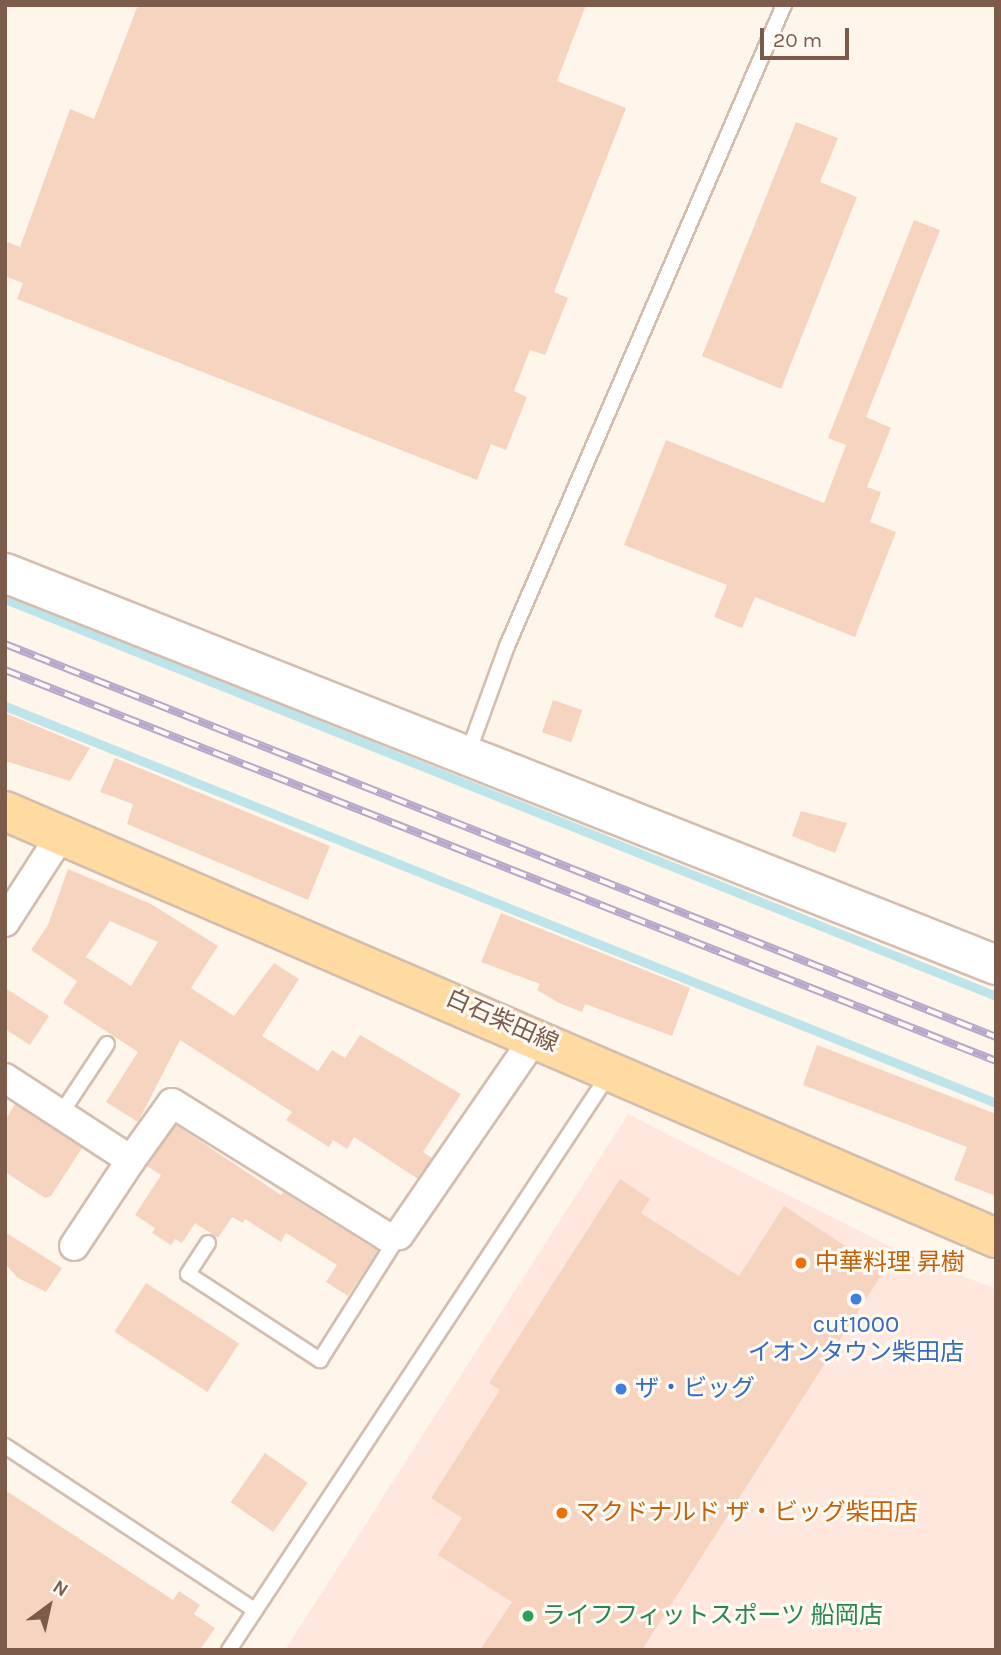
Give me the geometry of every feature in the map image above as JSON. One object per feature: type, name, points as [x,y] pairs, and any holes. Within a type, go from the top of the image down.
[{"type":"main road","name":"白石柴田線","points":[[5,811],[536,1036],[996,1237]]},
{"type":"street","points":[[5,573],[468,753],[996,965]]},
{"type":"street","points":[[5,922],[61,835]]},
{"type":"street","points":[[74,1246],[172,1102],[387,1237],[399,1236],[536,1036]]},
{"type":"street","points":[[5,1078],[131,1160]]},
{"type":"lane","points":[[468,753],[507,646],[784,5]]},
{"type":"lane","points":[[60,1115],[107,1044]]},
{"type":"lane","points":[[229,1650],[611,1070]]},
{"type":"lane","points":[[208,1243],[188,1274],[320,1360],[399,1236]]},
{"type":"lane","points":[[5,1446],[256,1610]]},
{"type":"shaded area","points":[[628,1114],[901,1252],[996,1289],[996,1650],[285,1650]]},
{"type":"building","points":[[138,5],[586,5],[557,81],[626,108],[554,292],[568,298],[545,355],[530,350],[514,391],[527,397],[506,450],[491,444],[477,480],[17,299],[23,283],[5,276],[5,241],[20,247],[70,109],[94,119]]},
{"type":"building","points":[[796,122],[838,138],[820,182],[857,197],[781,389],[702,356]]},
{"type":"building","points":[[914,220],[940,230],[866,417],[891,428],[867,487],[881,492],[870,522],[896,532],[855,637],[755,597],[742,628],[714,617],[727,585],[624,545],[666,440],[824,503],[846,445],[828,438]]},
{"type":"building","points":[[553,700],[582,710],[571,742],[542,732]]},
{"type":"building","points":[[5,713],[90,748],[70,781],[5,761]]},
{"type":"building","points":[[115,758],[330,846],[308,900],[127,824],[133,804],[100,792]]},
{"type":"building","points":[[801,811],[847,823],[835,853],[792,836]]},
{"type":"building","points":[[68,869],[151,904],[218,946],[191,988],[234,1016],[274,963],[299,979],[262,1036],[318,1071],[332,1050],[345,1058],[360,1035],[461,1094],[423,1152],[432,1158],[418,1179],[354,1137],[347,1149],[333,1140],[329,1147],[286,1120],[292,1112],[180,1040],[138,1122],[106,1102],[138,1052],[63,1003],[77,981],[31,950],[48,925]],"holes":[[[110,921],[158,942],[131,986],[86,957]]]},
{"type":"building","points":[[501,913],[690,988],[672,1036],[585,1004],[582,1012],[537,990],[540,984],[481,962]]},
{"type":"building","points":[[5,988],[49,1016],[30,1045],[5,1029]]},
{"type":"building","points":[[817,1045],[996,1114],[996,1196],[954,1180],[967,1147],[803,1085]]},
{"type":"building","points":[[15,1104],[82,1148],[51,1196],[45,1198],[5,1172],[5,1120]]},
{"type":"building","points":[[176,1125],[281,1195],[283,1192],[378,1251],[348,1296],[326,1282],[337,1265],[286,1233],[281,1242],[245,1219],[243,1223],[232,1217],[218,1238],[195,1223],[182,1243],[175,1239],[171,1245],[152,1233],[155,1228],[135,1215],[161,1175],[147,1166]]},
{"type":"building","points":[[620,1179],[650,1199],[641,1213],[739,1276],[784,1206],[884,1271],[642,1650],[480,1650],[512,1602],[438,1555],[462,1518],[431,1498],[500,1390],[489,1383]]},
{"type":"building","points":[[5,1232],[62,1268],[46,1292],[18,1278],[5,1264]]},
{"type":"building","points":[[146,1283],[239,1343],[208,1392],[114,1332]]},
{"type":"building","points":[[265,1453],[308,1483],[273,1532],[231,1502]]},
{"type":"building","points":[[5,1490],[173,1600],[179,1591],[200,1605],[194,1614],[215,1628],[200,1650],[5,1650]]},
{"type":"waterway","points":[[5,599],[996,996]]},
{"type":"waterway","points":[[5,706],[996,1103]]},
{"type":"railway","points":[[5,644],[996,1037]]},
{"type":"railway","points":[[5,670],[996,1061]]},
{"type":"place","name":"中華料理 昇樹","points":[[801,1263]]},
{"type":"place","name":"cut1000 イオンタウン柴田店","points":[[856,1299]]},
{"type":"place","name":"ザ・ビッグ","points":[[621,1389]]},
{"type":"place","name":"マクドナルド ザ・ビッグ柴田店","points":[[562,1513]]},
{"type":"place","name":"ライフフィットスポーツ 船岡店","points":[[528,1616]]}]
